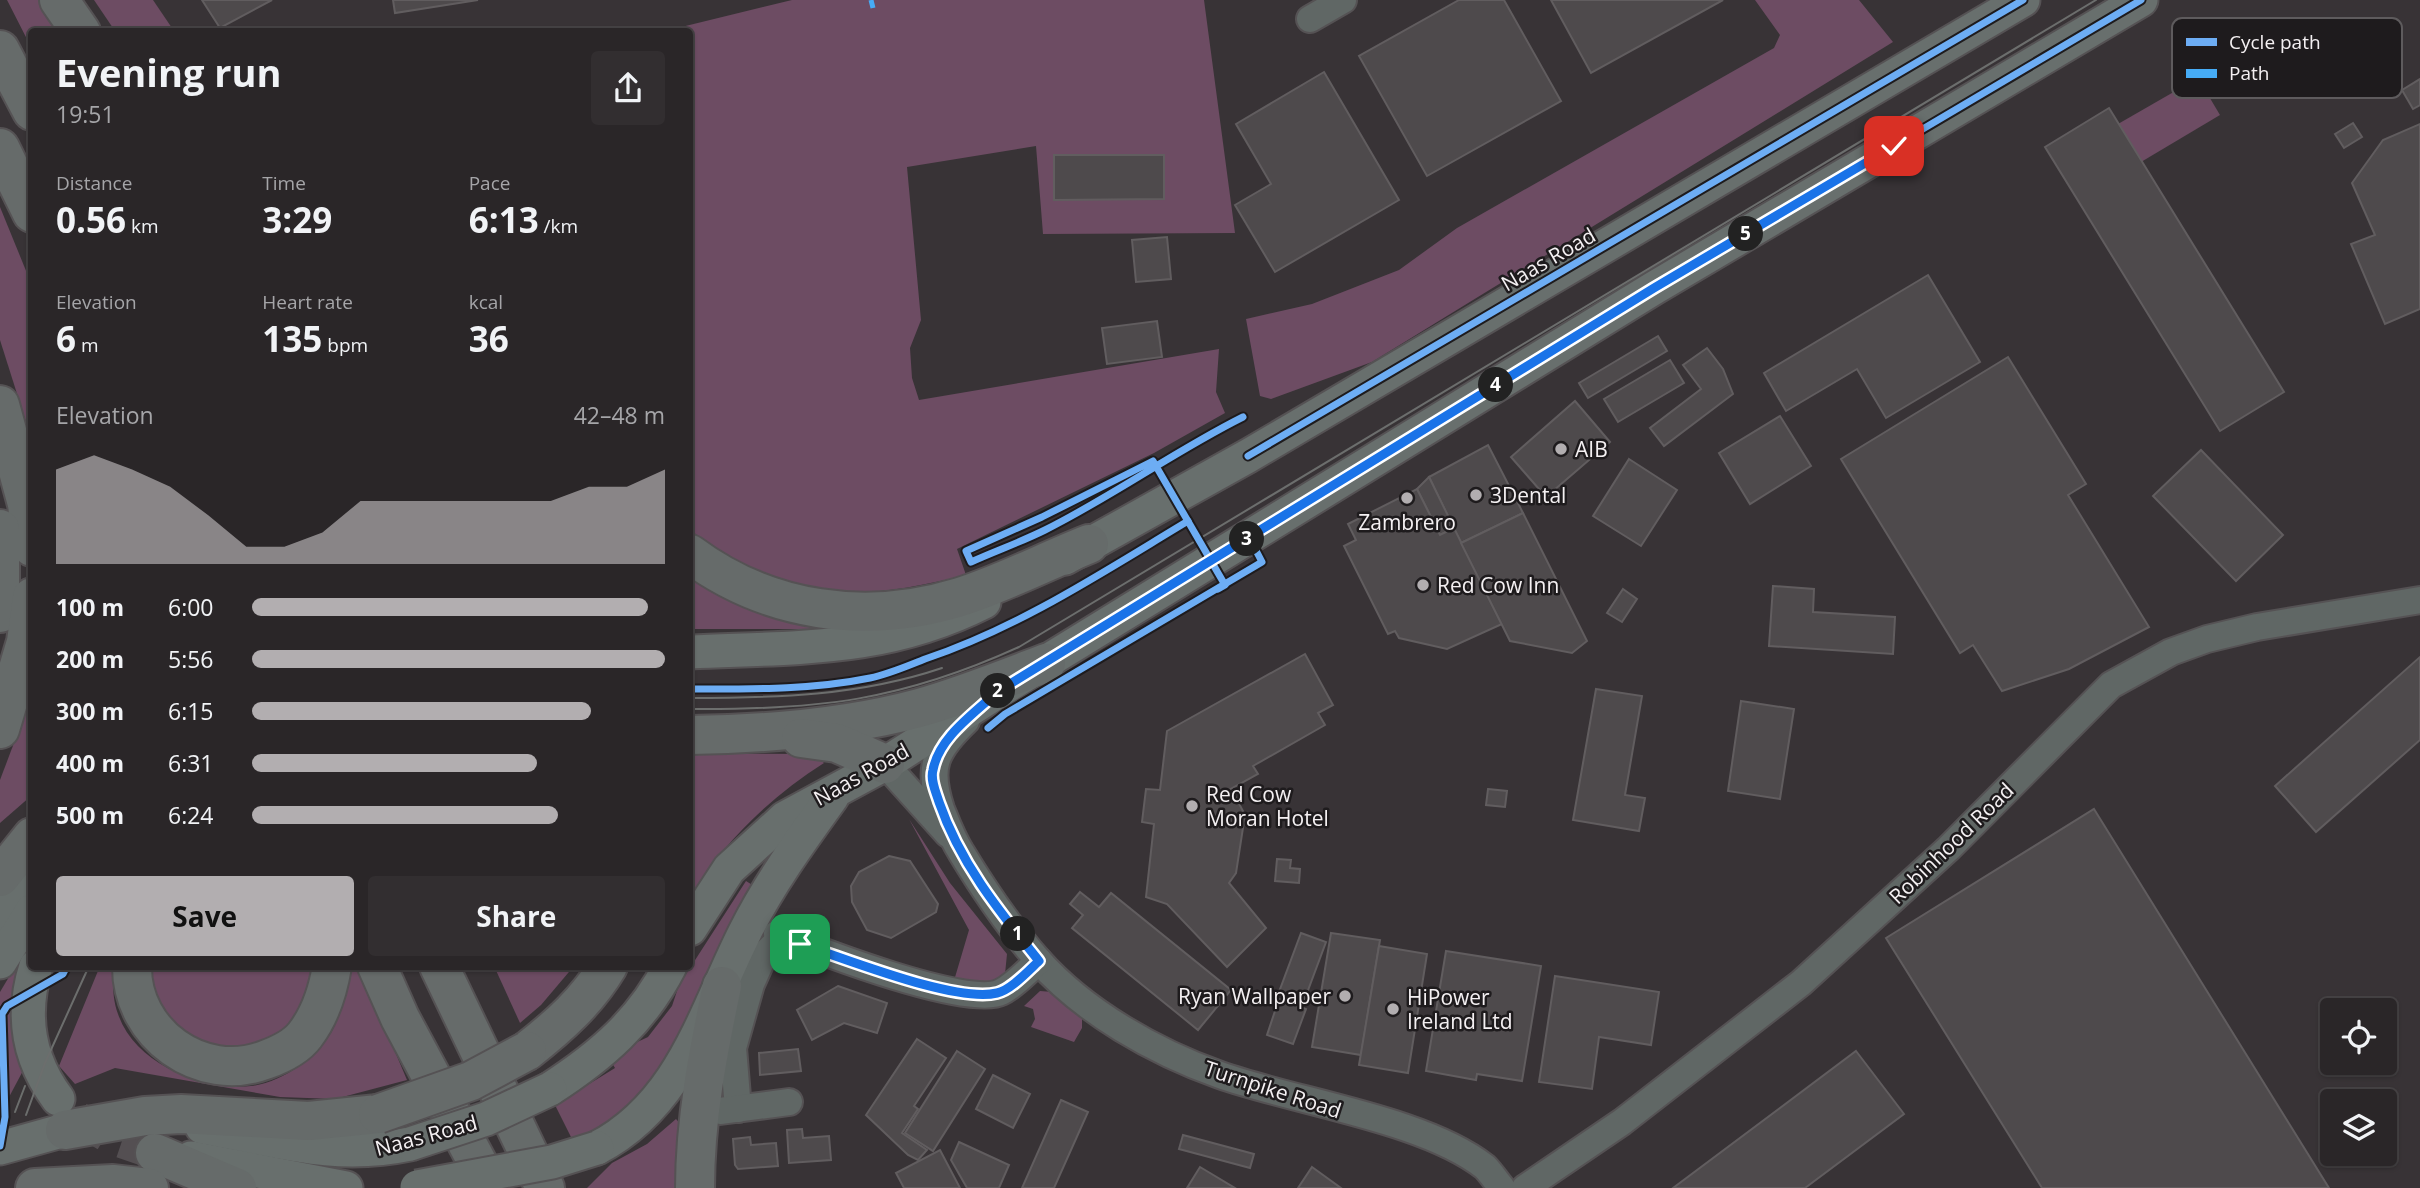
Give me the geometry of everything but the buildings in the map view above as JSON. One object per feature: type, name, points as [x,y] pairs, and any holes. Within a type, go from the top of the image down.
[{"type":"highway","points":[[59,0],[77,28]]},
{"type":"highway","points":[[79,0],[96,28]]},
{"type":"highway","points":[[0,50],[28,103]]},
{"type":"highway","points":[[0,148],[28,205]]},
{"type":"highway","points":[[0,405],[28,513]]},
{"type":"highway","points":[[0,529],[0,613]]},
{"type":"highway","points":[[693,556],[729,580],[773,598],[821,610],[861,612],[892,610],[958,597],[1089,544]]},
{"type":"highway","points":[[0,729],[28,627]]},
{"type":"highway","points":[[693,735],[761,732],[881,717],[919,708],[1046,663]]},
{"type":"highway","points":[[761,732],[837,743],[884,764]]},
{"type":"highway","points":[[0,848],[28,823]]},
{"type":"highway","points":[[0,877],[28,842]]},
{"type":"highway","points":[[133,970],[138,1003],[146,1020],[167,1044],[193,1059],[224,1068],[254,1064],[279,1055],[303,1037],[321,1011],[331,970]]},
{"type":"highway","points":[[379,970],[400,1018],[491,1188]]},
{"type":"highway","points":[[441,970],[545,1188]]},
{"type":"highway","points":[[470,970],[566,1188]]},
{"type":"highway","points":[[62,1114],[181,1114],[309,1121],[378,1114],[471,1081],[527,1051],[585,1000],[605,970]]},
{"type":"highway","points":[[695,1188],[695,1145],[701,1088],[722,986]]},
{"type":"highway","points":[[35,1188],[65,1184],[113,1184],[152,1171],[237,1188]]},
{"type":"main road","name":"Naas Road","points":[[693,652],[836,645],[900,636],[955,617],[1248,456],[2023,0]]},
{"type":"main road","name":"Naas Road","points":[[693,924],[715,887],[765,834],[807,805],[884,764],[1654,288],[2140,0]]},
{"type":"main road","points":[[405,1188],[552,1162],[597,1148],[630,1127],[666,1092],[722,986],[745,932],[765,898],[843,788]]},
{"type":"main road","points":[[0,917],[28,886]]},
{"type":"main road","points":[[0,962],[28,917]]},
{"type":"main road","points":[[35,970],[28,1004],[29,1032],[37,1064],[62,1114]]},
{"type":"main road","name":"Naas Road","points":[[0,1148],[62,1114],[117,1124],[187,1124],[311,1149],[361,1151],[410,1144],[486,1119],[550,1089],[583,1068],[629,1028],[646,1008],[668,970]]},
{"type":"main road","points":[[152,1171],[210,1160],[346,1188]]},
{"type":"street","points":[[1310,19],[1343,0]]},
{"type":"street","name":"Robinhood Road","points":[[1525,1188],[1622,1122],[1801,983],[1949,848],[2111,685],[2171,652],[2207,639],[2257,627],[2420,600]]},
{"type":"street","points":[[951,837],[934,787],[932,771],[945,742],[997,692]]},
{"type":"street","points":[[884,764],[951,837]]},
{"type":"street","points":[[843,788],[872,784],[918,804]]},
{"type":"street","name":"Turnpike Road","points":[[951,837],[986,894],[1039,961],[1109,1019],[1162,1049],[1217,1074],[1392,1125],[1451,1146],[1486,1168],[1502,1188]]},
{"type":"street","points":[[789,1102],[729,1110],[733,1048],[751,984],[764,955],[780,935],[916,982],[977,996],[1000,993],[1039,961]]},
{"type":"shaded area","points":[[7,0],[43,0],[65,28],[28,28],[28,41]]},
{"type":"shaded area","points":[[94,0],[153,0],[172,28],[113,28]]},
{"type":"shaded area","points":[[792,0],[1204,0],[1235,233],[1043,234],[1036,146],[907,167],[921,320],[910,348],[912,378],[919,400],[1219,349],[1216,392],[1225,413],[1154,453],[957,549],[966,575],[891,590],[820,591],[787,585],[754,573],[721,554],[693,531],[693,28],[677,28]]},
{"type":"shaded area","points":[[1755,0],[1859,0],[1893,42],[1372,362],[1271,399],[1260,396],[1246,319],[1312,304],[1399,270],[1457,228],[1774,48],[1780,35]]},
{"type":"shaded area","points":[[2172,93],[2172,98],[2210,98],[2220,115],[2141,162],[2118,124]]},
{"type":"shaded area","points":[[0,207],[28,276],[28,429],[0,340]]},
{"type":"shaded area","points":[[693,568],[875,624],[819,629],[693,629]]},
{"type":"shaded area","points":[[28,706],[28,799],[0,823],[0,780]]},
{"type":"shaded area","points":[[693,753],[802,754],[818,757],[824,763],[804,776],[749,822],[693,892]]},
{"type":"shaded area","points":[[909,819],[950,883],[1007,954],[1005,974],[996,983],[953,984],[969,930]]},
{"type":"shaded area","points":[[746,881],[754,886],[673,1065],[649,1096],[575,1145],[555,1105],[615,1068],[612,1063],[633,1044],[648,1037],[672,1006],[679,985],[689,970],[693,970],[693,963]]},
{"type":"shaded area","points":[[19,960],[26,962],[25,1067],[0,1114],[0,992]]},
{"type":"shaded area","points":[[98,970],[113,970],[113,990],[118,1014],[139,1047],[155,1060],[192,1079],[212,1084],[251,1086],[287,1074],[319,1049],[333,1029],[339,1014],[346,970],[361,970],[407,1080],[335,1099],[280,1097],[115,1068],[75,1084],[59,1066]]},
{"type":"shaded area","points":[[144,970],[314,970],[298,1027],[241,1056],[175,1040]]},
{"type":"shaded area","points":[[496,970],[571,970],[541,1005],[520,1023]]},
{"type":"shaded area","points":[[1040,991],[1053,992],[1082,1016],[1082,1028],[1074,1042],[1031,1027],[1035,1019],[1033,1009],[1024,1006]]},
{"type":"shaded area","points":[[676,1119],[683,1127],[679,1188],[587,1188],[612,1163],[647,1144]]},
{"type":"tunnel","points":[[78,1118],[111,1138],[155,1153]]},
{"type":"tram line","points":[[693,709],[778,707],[858,699],[936,680],[1019,647],[2096,0]]},
{"type":"tram line","points":[[693,698],[817,694],[880,684],[942,668]]},
{"type":"tram line","points":[[26,1115],[45,1063],[87,970]]},
{"type":"tram line","points":[[15,1112],[25,1086]]},
{"type":"marked path","points":[[871,0],[873,8]]},
{"type":"cycle path","points":[[1248,456],[2023,0]]},
{"type":"cycle path","points":[[988,728],[1005,714],[1262,562],[1249,537],[1654,288],[2141,0]]},
{"type":"cycle path","points":[[1218,589],[1225,585],[1153,461],[1042,517],[966,551],[971,562],[1027,539],[1095,503],[1144,474],[1168,459],[1193,444],[1243,417]]},
{"type":"cycle path","points":[[693,689],[803,687],[848,682],[891,672],[960,646],[1028,615],[1188,521]]},
{"type":"cycle path","points":[[0,1146],[5,1117],[2,1014],[7,1006],[63,974],[65,970]]},
{"type":"place","name":"AIB","points":[[1561,449]]},
{"type":"place","name":"3Dental","points":[[1476,495]]},
{"type":"place","name":"Zambrero","points":[[1407,498]]},
{"type":"place","name":"Red Cow Inn","points":[[1423,585]]},
{"type":"place","name":"Red Cow Moran Hotel","points":[[1192,806]]},
{"type":"place","name":"Ryan Wallpaper","points":[[1345,996]]},
{"type":"place","name":"HiPower Ireland Ltd","points":[[1393,1009]]},
{"type":"route","points":[[800,944],[916,982],[977,996],[1000,993],[1039,961],[986,894],[951,837],[934,787],[932,771],[945,742],[997,692],[1654,288],[1894,146]]}]
